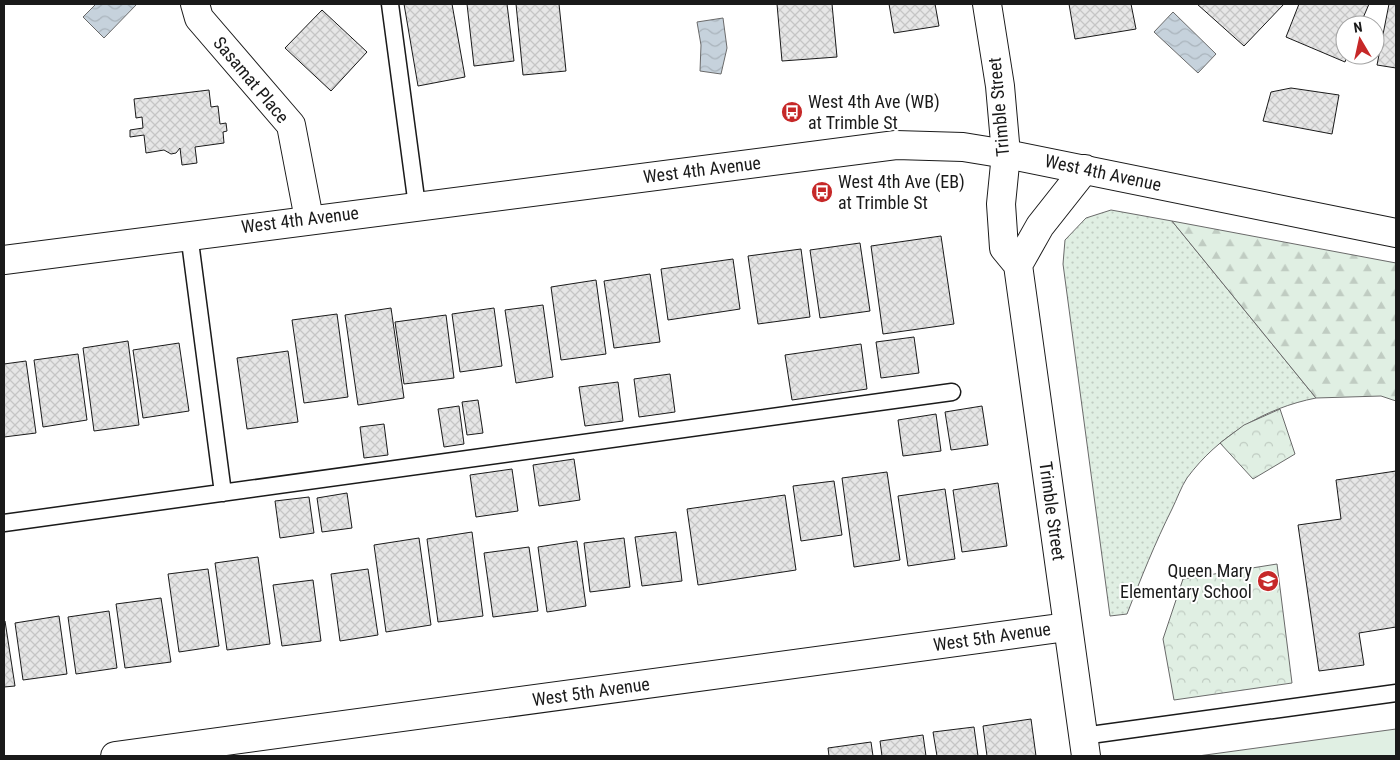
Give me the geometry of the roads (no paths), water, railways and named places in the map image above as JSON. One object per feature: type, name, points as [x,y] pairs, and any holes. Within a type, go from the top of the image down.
[{"type":"street","name":"Sasamat Place","points":[[195,4],[199,18],[291,125],[309,218]]},
{"type":"street","name":"Trimble Street","points":[[987,4],[1000,86],[1006,154],[1000,204],[1004,248],[1018,265],[1084,746]]},
{"type":"street","name":"West 4th Avenue","points":[[4,260],[309,218],[896,145],[963,147],[1006,154],[1396,233]]},
{"type":"street","points":[[1018,265],[1040,226],[1085,169]]},
{"type":"street","name":"West 5th Avenue","points":[[115,756],[1067,628]]},
{"type":"lane","points":[[390,4],[417,206]]},
{"type":"lane","points":[[189,234],[223,493]]},
{"type":"lane","points":[[4,524],[952,392]]},
{"type":"lane","points":[[1084,746],[1396,693]]},
{"type":"water","points":[[96,4],[137,4],[104,38],[83,17]]},
{"type":"water","points":[[1173,12],[1216,54],[1198,73],[1154,32]]},
{"type":"water","points":[[723,18],[727,48],[721,74],[700,71],[701,45],[697,22]]},
{"type":"place","name":"West 4th Ave (WB) at Trimble St","points":[[792,112]]},
{"type":"place","name":"West 4th Ave (EB) at Trimble St","points":[[822,192]]},
{"type":"place","name":"Queen Mary Elementary School","points":[[1268,581]]}]
